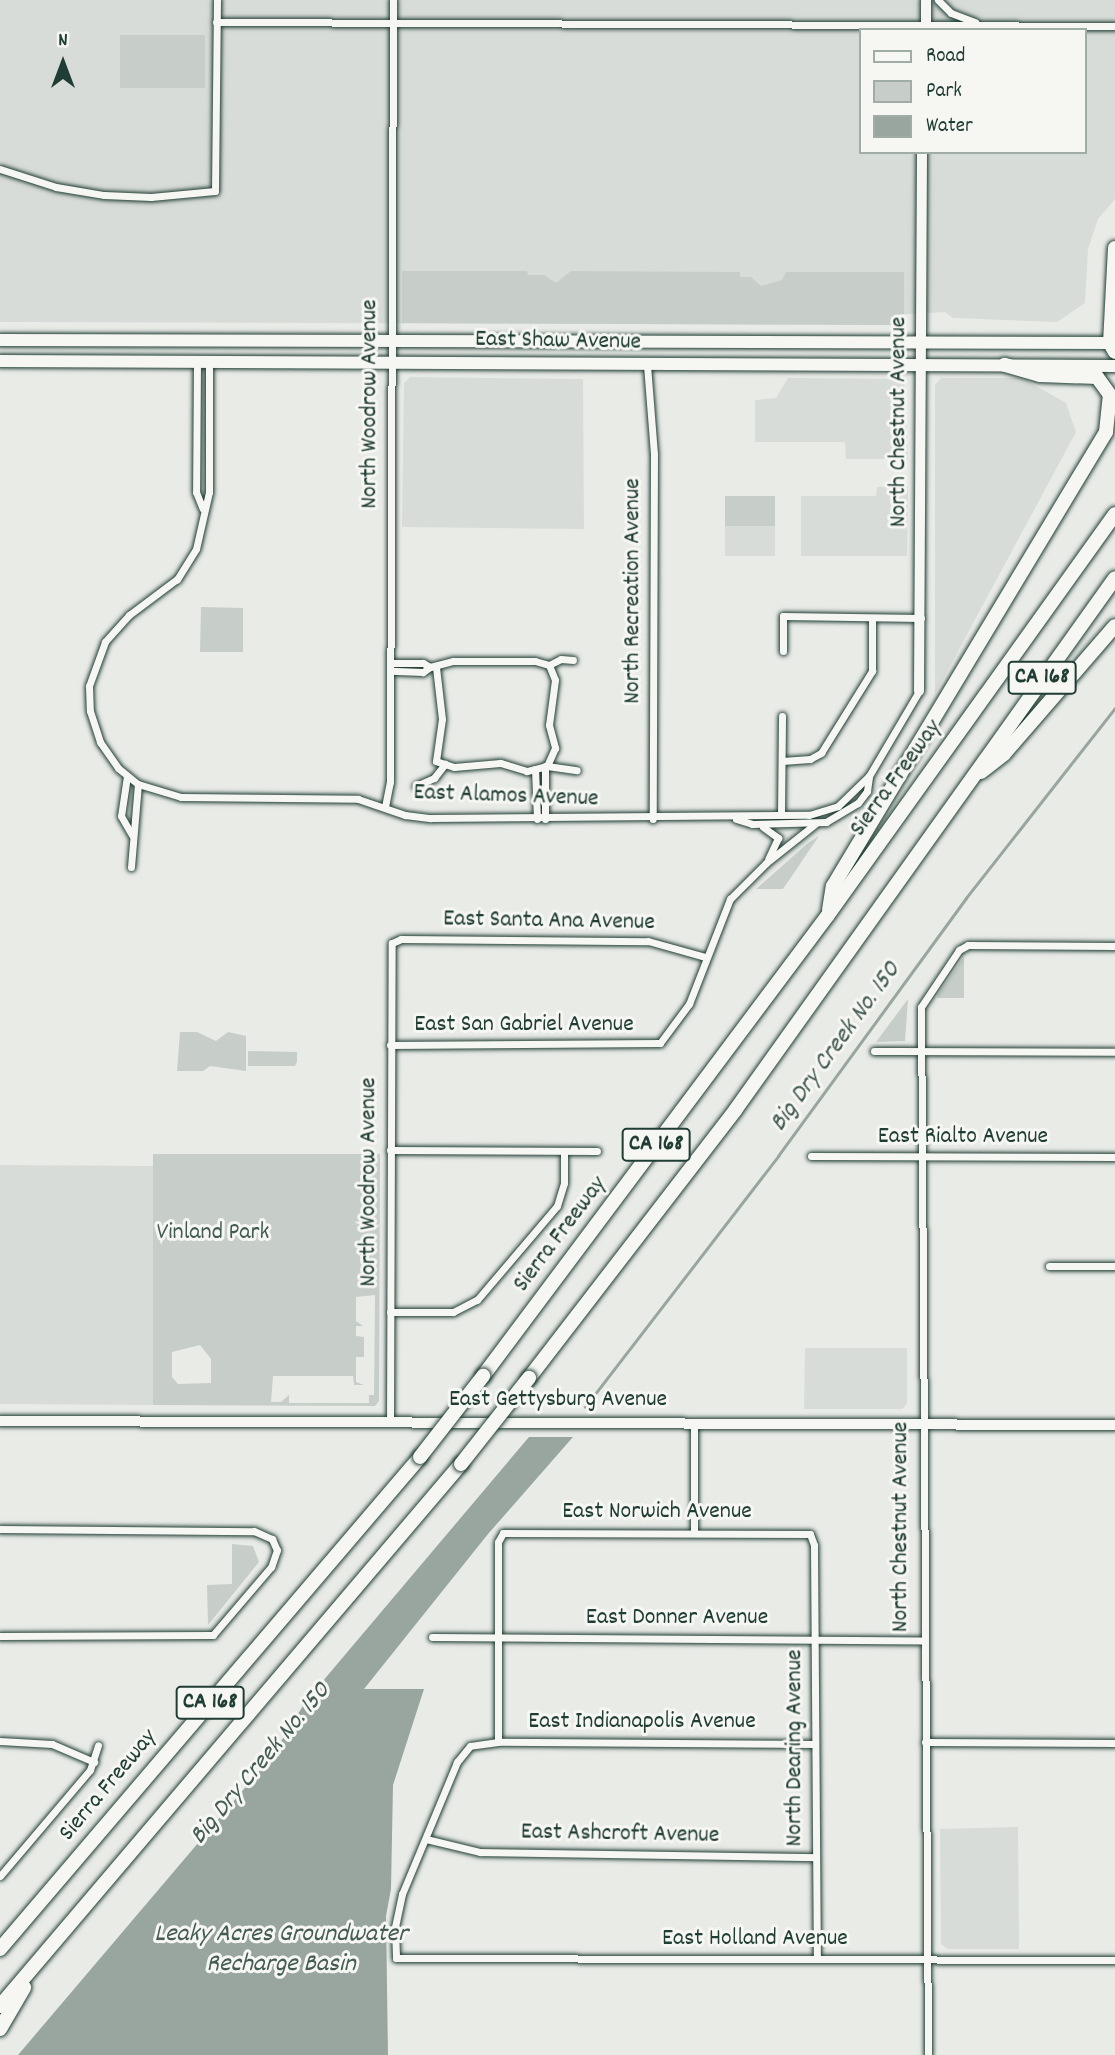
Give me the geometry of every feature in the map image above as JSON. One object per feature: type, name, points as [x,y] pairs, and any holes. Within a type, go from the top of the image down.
[{"type":"highway","points":[[1113,346],[1115,248]]},
{"type":"highway","points":[[828,915],[833,887],[1106,432],[1110,395],[1105,382],[1085,374],[1040,375],[1004,365]]},
{"type":"highway","name":"Sierra Freeway","points":[[0,1949],[420,1457],[483,1376],[828,915],[1115,514]]},
{"type":"highway","name":"CA 168","points":[[0,2006],[37,1966],[461,1464],[529,1378],[736,1109],[1115,578]]},
{"type":"highway","points":[[971,778],[1004,754],[1115,626]]},
{"type":"highway","points":[[0,2029],[37,1966]]},
{"type":"main road","name":"East Shaw Avenue","points":[[0,340],[921,342],[1113,346]]},
{"type":"main road","name":"East Shaw Avenue","points":[[0,361],[1115,366]]},
{"type":"street","points":[[0,169],[56,187],[104,195],[151,197],[215,191],[217,0]]},
{"type":"street","name":"North Woodrow Avenue","points":[[385,807],[390,782],[389,362],[393,0]]},
{"type":"street","points":[[926,0],[926,27]]},
{"type":"street","points":[[938,0],[951,13],[982,24]]},
{"type":"street","points":[[216,22],[1115,26]]},
{"type":"street","name":"North Chestnut Avenue","points":[[919,691],[922,154]]},
{"type":"street","points":[[203,361],[196,492],[204,510]]},
{"type":"street","name":"East Alamos Avenue","points":[[203,361],[209,492],[199,540],[185,569],[118,626],[105,642],[92,672],[89,699],[94,725],[110,758],[127,776],[152,790],[190,798],[353,798],[431,818],[736,819]]},
{"type":"street","name":"North Recreation Avenue","points":[[647,365],[654,454],[653,818]]},
{"type":"street","points":[[783,651],[783,616],[921,618]]},
{"type":"street","points":[[782,761],[818,757],[872,671],[872,618]]},
{"type":"street","points":[[390,667],[423,663],[433,667],[453,661],[535,661],[549,665],[561,659],[573,660]]},
{"type":"street","points":[[541,819],[546,766],[555,748],[549,724],[555,680],[549,665]]},
{"type":"street","points":[[433,667],[442,719],[436,761],[445,764],[535,769],[546,766],[577,770]]},
{"type":"street","points":[[736,819],[831,810],[869,776],[919,691]]},
{"type":"street","points":[[781,816],[782,716]]},
{"type":"street","points":[[415,786],[434,778],[445,764]]},
{"type":"street","points":[[535,769],[541,819]]},
{"type":"street","points":[[127,776],[121,814],[132,835]]},
{"type":"street","points":[[705,957],[730,899],[766,863],[815,824],[852,808],[867,791],[869,776]]},
{"type":"street","points":[[131,867],[138,784]]},
{"type":"street","points":[[736,819],[771,830],[778,838],[766,863]]},
{"type":"street","points":[[752,824],[815,824]]},
{"type":"street","name":"East Santa Ana Avenue","points":[[392,943],[401,940],[648,940],[705,957]]},
{"type":"street","name":"North Woodrow Avenue","points":[[390,1422],[392,943]]},
{"type":"street","name":"North Chestnut Avenue","points":[[928,2055],[922,1640],[923,999],[959,950],[968,945],[1115,946]]},
{"type":"street","name":"East San Gabriel Avenue","points":[[390,1045],[659,1044],[689,1004],[705,957]]},
{"type":"street","points":[[874,1051],[1115,1052]]},
{"type":"street","points":[[390,1150],[597,1151]]},
{"type":"street","points":[[390,1312],[453,1312],[477,1300],[557,1206],[564,1183],[564,1151]]},
{"type":"street","name":"East Rialto Avenue","points":[[811,1156],[1115,1157]]},
{"type":"street","points":[[1049,1266],[1115,1266]]},
{"type":"street","name":"East Gettysburg Avenue","points":[[0,1421],[1115,1425]]},
{"type":"street","points":[[694,1423],[694,1533]]},
{"type":"street","points":[[0,1529],[245,1530],[261,1532],[275,1543],[271,1567],[213,1634],[0,1636]]},
{"type":"street","name":"East Norwich Avenue","points":[[498,1638],[501,1535],[694,1533],[813,1537]]},
{"type":"street","name":"North Dearing Avenue","points":[[813,1537],[817,1959]]},
{"type":"street","name":"East Donner Avenue","points":[[432,1637],[922,1640]]},
{"type":"street","points":[[498,1638],[498,1742]]},
{"type":"street","points":[[0,1741],[52,1744],[94,1762]]},
{"type":"street","name":"East Indianapolis Avenue","points":[[426,1839],[457,1762],[470,1746],[498,1742],[815,1744]]},
{"type":"street","points":[[925,1742],[1115,1743]]},
{"type":"street","points":[[0,1875],[94,1762],[98,1745]]},
{"type":"street","name":"East Holland Avenue","points":[[426,1839],[397,1911],[396,1958],[1115,1960]]},
{"type":"street","name":"East Ashcroft Avenue","points":[[426,1839],[481,1852],[816,1857]]},
{"type":"shaded area","points":[[0,0],[1115,0],[1115,199],[1098,219],[1088,249],[1085,303],[1057,322],[953,318],[945,312],[895,315],[894,325],[0,322]]},
{"type":"shaded area","points":[[410,377],[583,379],[584,529],[402,527],[404,383]]},
{"type":"shaded area","points":[[788,378],[904,379],[908,459],[846,459],[845,442],[755,442],[755,400],[776,398]]},
{"type":"shaded area","points":[[941,378],[1022,378],[1066,403],[1076,432],[935,694],[935,385]]},
{"type":"shaded area","points":[[908,486],[907,556],[801,556],[801,496],[876,496],[877,487]]},
{"type":"shaded area","points":[[725,526],[775,526],[775,556],[725,556]]},
{"type":"shaded area","points":[[0,1165],[153,1166],[153,1405],[0,1404]]},
{"type":"shaded area","points":[[805,1348],[907,1348],[907,1404],[902,1409],[804,1409]]},
{"type":"shaded area","points":[[1018,1827],[1019,1949],[948,1949],[941,1944],[940,1829]]},
{"type":"green space","points":[[120,35],[205,35],[205,88],[120,88]]},
{"type":"green space","points":[[402,271],[527,271],[528,275],[544,275],[556,283],[571,271],[740,272],[740,277],[751,277],[761,286],[782,280],[786,272],[904,272],[904,314],[894,315],[894,325],[402,323]]},
{"type":"green space","points":[[725,496],[775,496],[775,526],[725,526]]},
{"type":"green space","points":[[201,607],[243,608],[243,652],[200,652]]},
{"type":"green space","points":[[819,836],[783,889],[756,889],[808,843]]},
{"type":"green space","points":[[964,957],[964,998],[937,998],[938,994]]},
{"type":"green space","points":[[908,999],[905,1041],[876,1042]]},
{"type":"green space","points":[[180,1032],[197,1032],[216,1041],[228,1032],[246,1036],[246,1071],[210,1066],[203,1071],[177,1071]]},
{"type":"green space","points":[[248,1051],[297,1052],[297,1062],[295,1066],[248,1066]]},
{"type":"green space","name":"Vinland Park","points":[[153,1154],[380,1154],[379,1401],[375,1406],[153,1405]],"holes":[[[375,1295],[374,1395],[369,1395],[369,1403],[289,1403],[289,1395],[281,1402],[271,1402],[273,1376],[353,1376],[354,1385],[364,1385],[356,1382],[356,1357],[364,1357],[364,1337],[356,1336],[356,1326],[363,1326],[356,1321],[356,1297]],[[200,1345],[211,1359],[211,1383],[178,1384],[172,1377],[172,1352]]]},
{"type":"green space","points":[[232,1544],[253,1546],[259,1562],[208,1625],[207,1585],[232,1584]]},
{"type":"water","name":"Leaky Acres Groundwater Recharge Basin","points":[[529,1437],[573,1437],[488,1534],[364,1689],[424,1689],[393,1785],[391,1889],[386,1916],[388,2055],[18,2055],[272,1756],[306,1701]]},
{"type":"waterway","name":"Big Dry Creek No. 150","points":[[585,1407],[778,1156],[966,898],[1115,708]]}]
